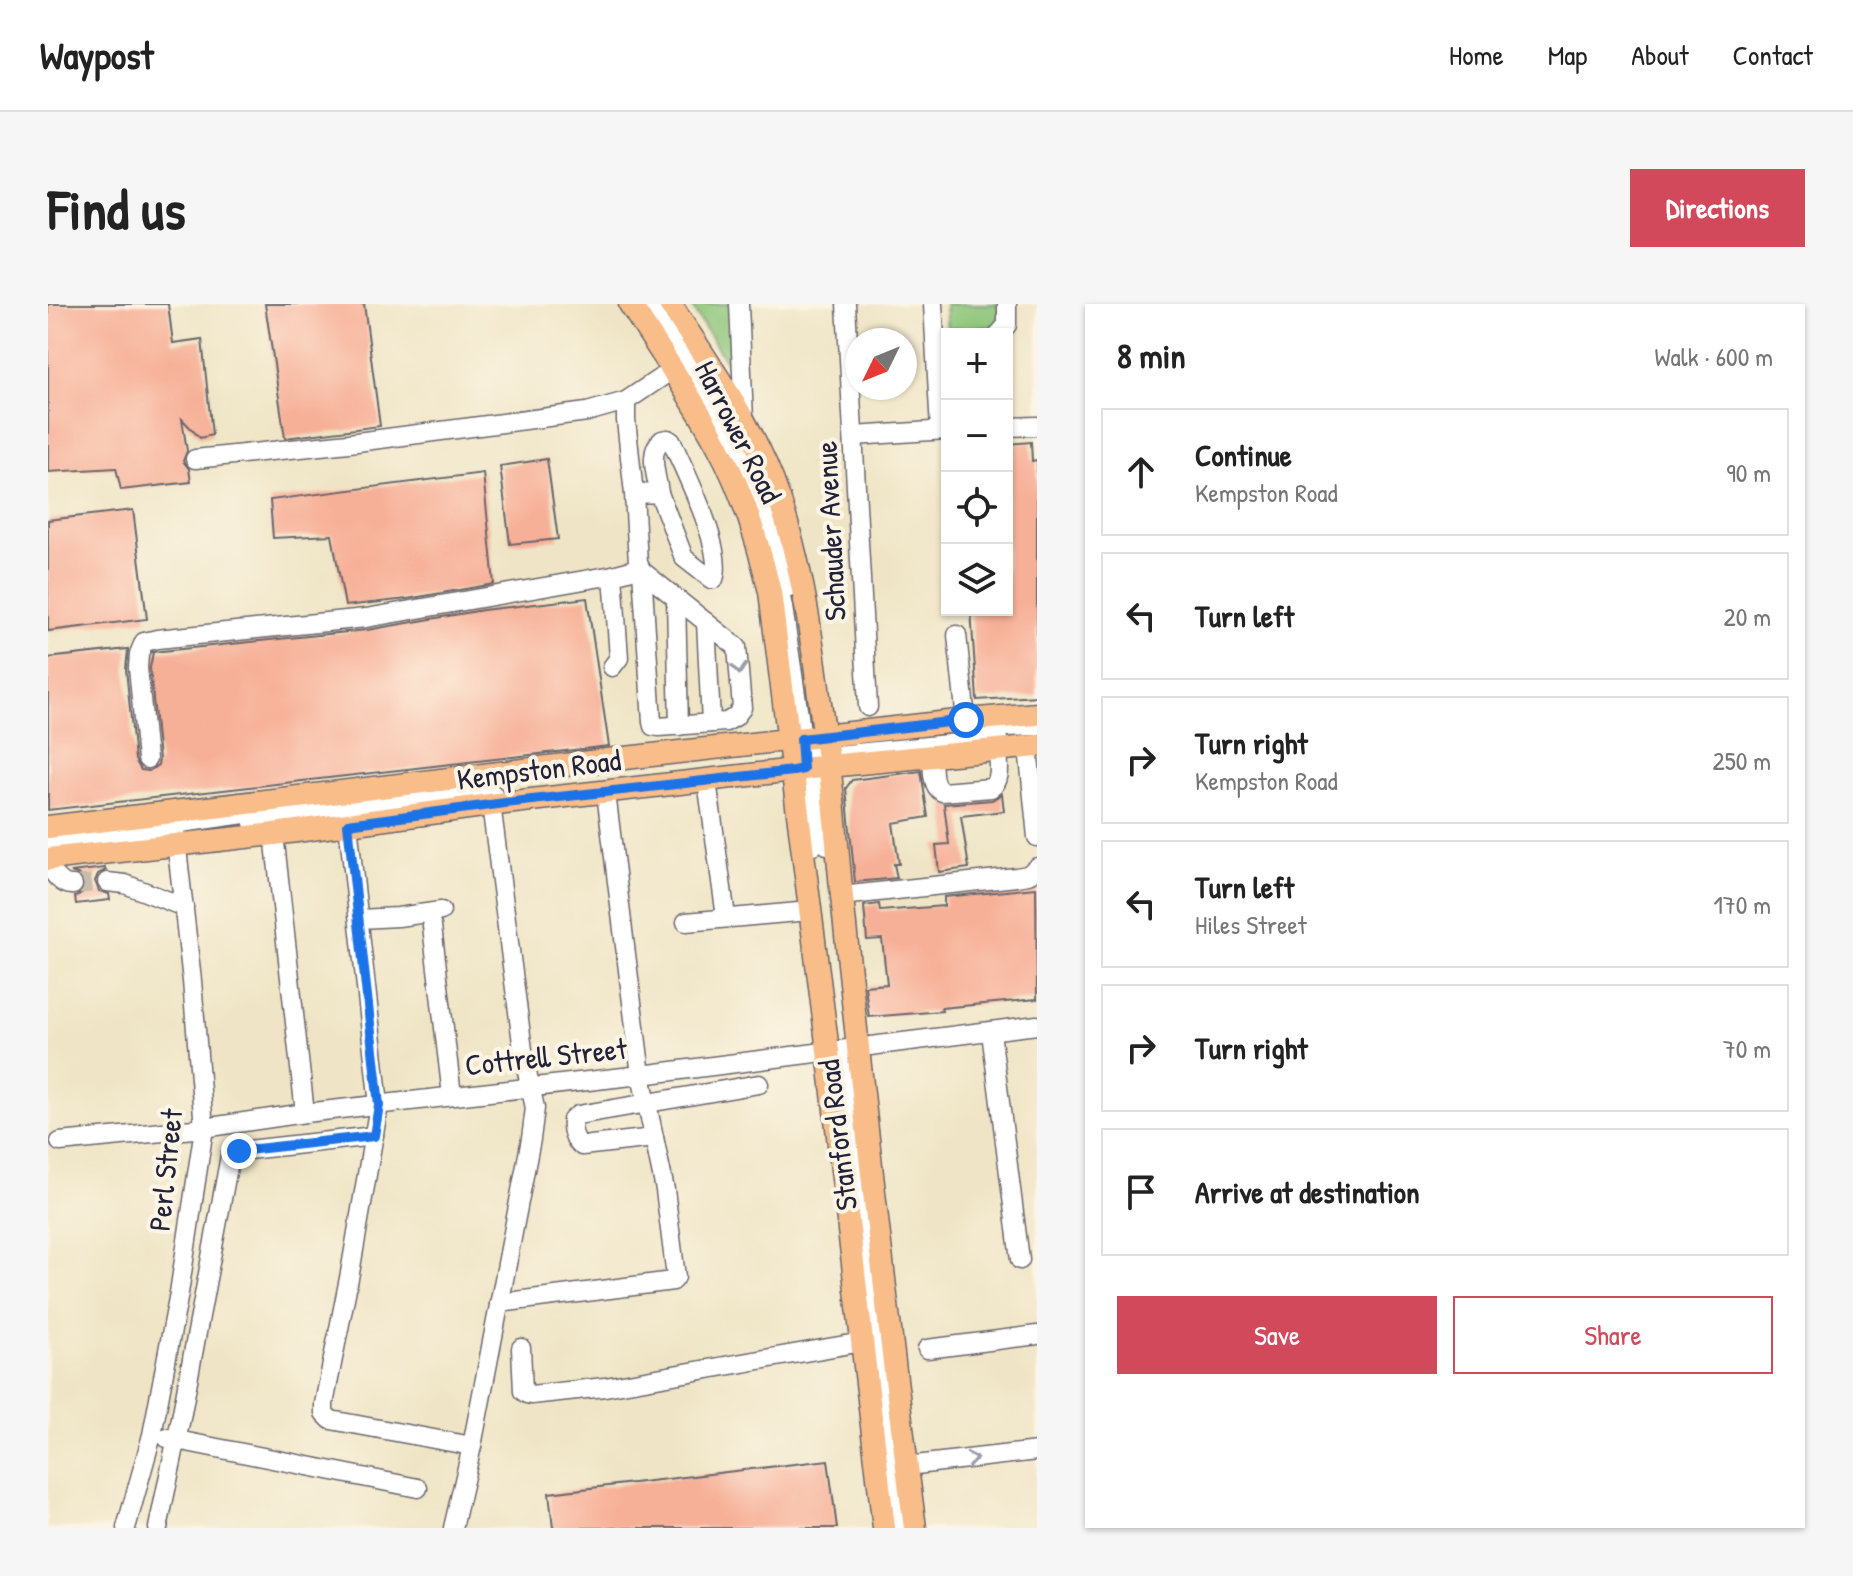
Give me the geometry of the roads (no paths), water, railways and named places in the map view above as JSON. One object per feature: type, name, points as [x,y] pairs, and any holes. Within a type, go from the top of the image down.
[{"type":"main road","name":"Harrower Road","points":[[630,304],[744,420],[771,478],[803,584],[811,632],[809,753]]},
{"type":"main road","name":"Harrower Road","points":[[670,304],[684,361],[753,527],[809,753]]},
{"type":"main road","points":[[811,632],[822,649],[836,721],[840,726],[858,732]]},
{"type":"main road","name":"Kempston Road","points":[[48,827],[274,834],[491,804],[707,781],[809,753],[858,732],[1037,714]]},
{"type":"main road","name":"Kempston Road","points":[[48,862],[109,853],[175,829],[809,753],[932,756],[998,749],[1035,739]]},
{"type":"main road","name":"Stanford Road","points":[[809,753],[841,896],[844,1049],[862,1342],[884,1528]]},
{"type":"main road","name":"Stanford Road","points":[[809,753],[810,911],[844,1049],[915,1528]]},
{"type":"street","points":[[642,304],[684,361]]},
{"type":"street","points":[[651,304],[684,361]]},
{"type":"street","points":[[739,304],[744,420]]},
{"type":"street","name":"Schauder Avenue","points":[[846,304],[868,707]]},
{"type":"street","points":[[933,304],[941,338]]},
{"type":"street","points":[[1004,328],[1007,304]]},
{"type":"street","points":[[195,459],[349,443],[602,409],[626,401],[684,361]]},
{"type":"street","points":[[147,759],[138,668],[144,642],[366,618],[644,572],[737,647],[742,708],[735,717],[726,722],[653,726],[644,572],[626,401]]},
{"type":"street","points":[[1013,427],[1037,426]]},
{"type":"street","points":[[854,436],[941,430]]},
{"type":"street","points":[[668,439],[700,507],[711,540],[716,567],[714,579],[684,558],[659,493],[654,450],[662,440],[668,439]]},
{"type":"street","points":[[634,494],[659,493]]},
{"type":"street","points":[[612,667],[619,658],[613,575]]},
{"type":"street","points":[[676,599],[679,726]]},
{"type":"street","points":[[706,622],[711,723]]},
{"type":"street","points":[[957,635],[966,720]]},
{"type":"street","points":[[906,1528],[809,753],[959,729],[1035,739],[1037,837]]},
{"type":"street","points":[[932,756],[936,789],[942,792],[991,788],[996,786],[998,780],[998,749]]},
{"type":"street","points":[[707,781],[726,917]]},
{"type":"street","points":[[499,1303],[675,1280],[676,1277],[665,1190],[641,1075],[606,793]]},
{"type":"street","points":[[453,1528],[472,1446],[535,1108],[524,1058],[491,804]]},
{"type":"street","points":[[348,824],[379,1105],[324,1413],[331,1420],[472,1446]]},
{"type":"street","points":[[48,841],[175,829]]},
{"type":"street","points":[[48,851],[175,829]]},
{"type":"street","name":"Perl Street","points":[[131,1527],[179,1293],[204,1128],[175,829]]},
{"type":"street","points":[[274,834],[305,1113]]},
{"type":"street","points":[[109,853],[111,882],[145,890],[184,907]]},
{"type":"street","points":[[48,862],[62,882],[73,885]]},
{"type":"street","points":[[841,896],[1028,875],[1037,867]]},
{"type":"street","points":[[686,922],[810,911]]},
{"type":"street","points":[[359,919],[436,918],[452,1096]]},
{"type":"street","name":"Cottrell Street","points":[[60,1142],[204,1128],[305,1113],[1037,1025]]},
{"type":"street","points":[[991,1032],[1020,1260]]},
{"type":"street","points":[[844,1049],[896,1528]]},
{"type":"street","points":[[654,1138],[582,1146],[576,1141],[571,1125],[578,1115],[759,1084]]},
{"type":"street","points":[[158,1528],[230,1156],[239,1151],[374,1136]]},
{"type":"street","points":[[927,1349],[1037,1335]]},
{"type":"street","points":[[521,1348],[523,1391],[531,1395],[605,1387],[862,1342]]},
{"type":"street","points":[[152,1435],[418,1488]]},
{"type":"street","points":[[907,1466],[1037,1451]]},
{"type":"tunnel","points":[[73,885],[107,882]]}]
